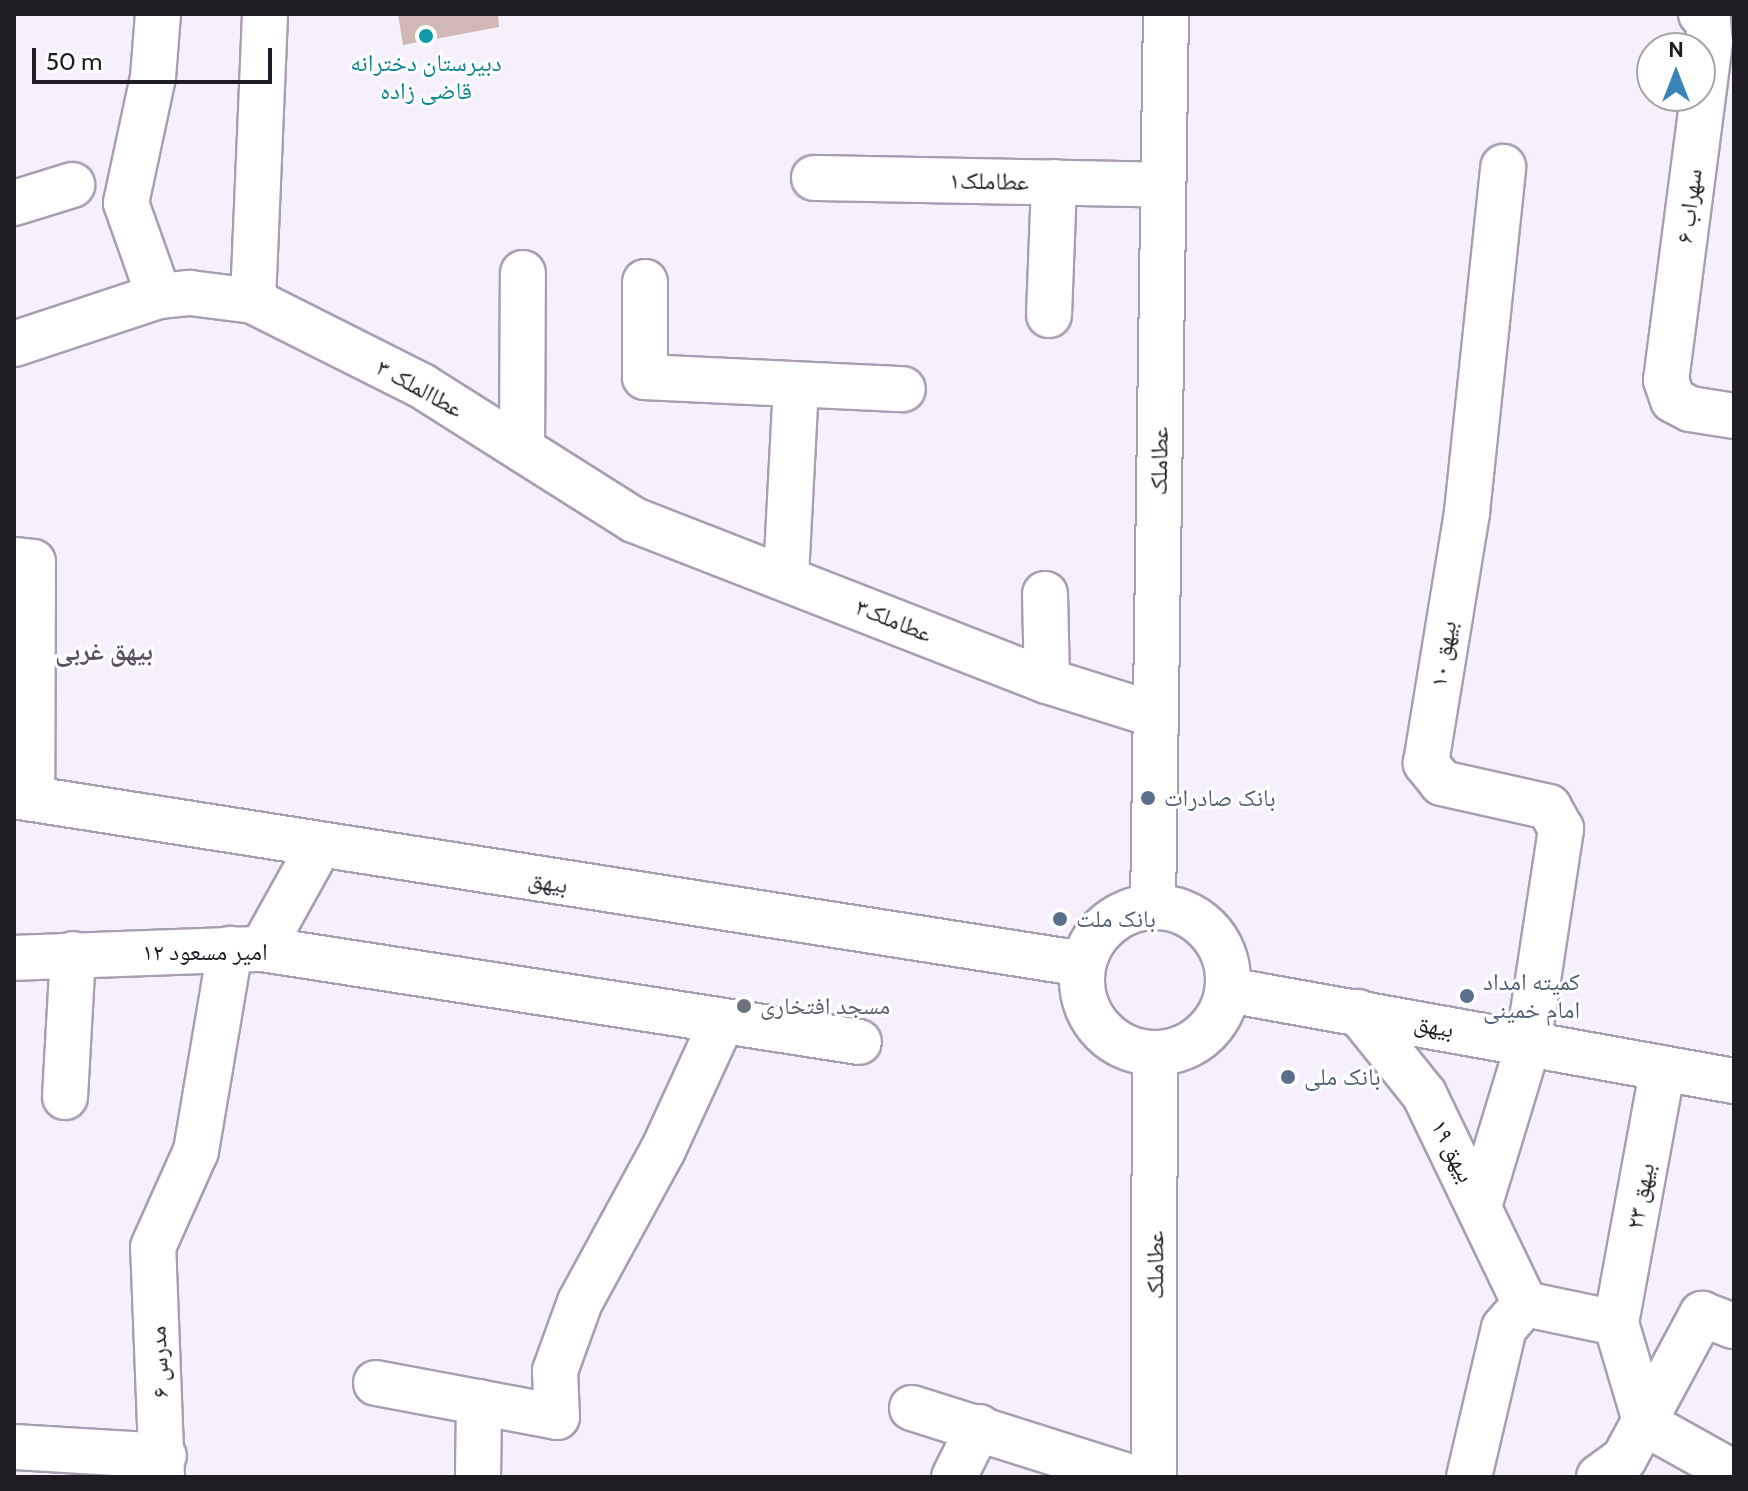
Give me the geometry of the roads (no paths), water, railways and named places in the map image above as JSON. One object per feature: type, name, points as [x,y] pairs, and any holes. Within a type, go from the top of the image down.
[{"type":"street","points":[[14,344],[174,294],[126,203],[153,77],[158,14]]},
{"type":"street","points":[[253,301],[265,14]]},
{"type":"street","name":"عطاملک","points":[[1153,907],[1166,14]]},
{"type":"street","name":"سهراب ۶","points":[[1701,14],[1708,21],[1710,42],[1666,380],[1673,400],[1690,409],[1734,416]]},
{"type":"street","name":"بیهق ۱۰","points":[[1503,167],[1467,512],[1426,763],[1442,783],[1549,807],[1557,815],[1561,829],[1528,1045]]},
{"type":"street","name":"عطاملک۱","points":[[814,178],[1163,185]]},
{"type":"street","points":[[1049,315],[1054,182]]},
{"type":"street","points":[[14,203],[72,185]]},
{"type":"street","points":[[522,449],[523,273]]},
{"type":"street","points":[[645,282],[645,377],[903,389]]},
{"type":"street","name":"عطاالملک ۳","points":[[174,294],[253,301],[422,386],[634,520]]},
{"type":"street","points":[[786,576],[796,386]]},
{"type":"street","name":"عطاملک۳","points":[[634,520],[786,576],[1047,681],[1156,715]]},
{"type":"street","points":[[14,560],[33,562],[23,798]]},
{"type":"street","points":[[1045,594],[1047,681]]},
{"type":"street","name":"بیهق","points":[[23,798],[1083,964]]},
{"type":"street","points":[[246,949],[319,846]]},
{"type":"street","points":[[1153,907],[1178,911],[1217,942],[1227,965],[1228,990],[1211,1028],[1176,1050],[1155,1054],[1133,1050],[1097,1026],[1081,986],[1083,964],[1107,925],[1129,912],[1153,907]]},
{"type":"street","name":"امیر مسعود ۱۲","points":[[14,958],[246,949],[859,1042]]},
{"type":"street","name":"مدرس ۶","points":[[163,1466],[153,1247],[196,1151],[246,949]]},
{"type":"street","points":[[65,1097],[73,954]]},
{"type":"street","name":"بیهق","points":[[1228,990],[1734,1081]]},
{"type":"street","name":"بیهق ۱۹","points":[[1358,1012],[1424,1094],[1480,1203],[1525,1304]]},
{"type":"street","points":[[376,1383],[557,1417],[555,1371],[580,1302],[663,1150],[722,1022]]},
{"type":"street","points":[[1480,1203],[1528,1045]]},
{"type":"street","name":"عطاملک","points":[[1154,1477],[1155,1054]]},
{"type":"street","name":"بیهق ۲۳","points":[[1616,1323],[1663,1068]]},
{"type":"street","points":[[1469,1477],[1504,1328],[1525,1304],[1616,1323],[1646,1424],[1734,1473]]},
{"type":"street","points":[[1599,1477],[1624,1459],[1646,1424],[1702,1314],[1734,1326]]},
{"type":"street","points":[[478,1477],[479,1402]]},
{"type":"street","points":[[912,1408],[1131,1477]]},
{"type":"street","points":[[954,1477],[979,1427]]},
{"type":"street","points":[[974,1477],[979,1427]]},
{"type":"street","points":[[14,1447],[163,1466]]},
{"type":"place","name":"دبیرستان دخترانه قاضی زاده","points":[[426,36]]},
{"type":"place","name":"بانک صادرات","points":[[1148,798]]},
{"type":"place","name":"بانک ملت","points":[[1060,919]]},
{"type":"place","name":"کمیته امداد امام خمینی","points":[[1467,996]]},
{"type":"place","name":"مسجد افتخاری","points":[[744,1006]]},
{"type":"place","name":"بانک ملی","points":[[1288,1077]]},
{"type":"district","name":"بیهق غربی","points":[[104,652]]}]
